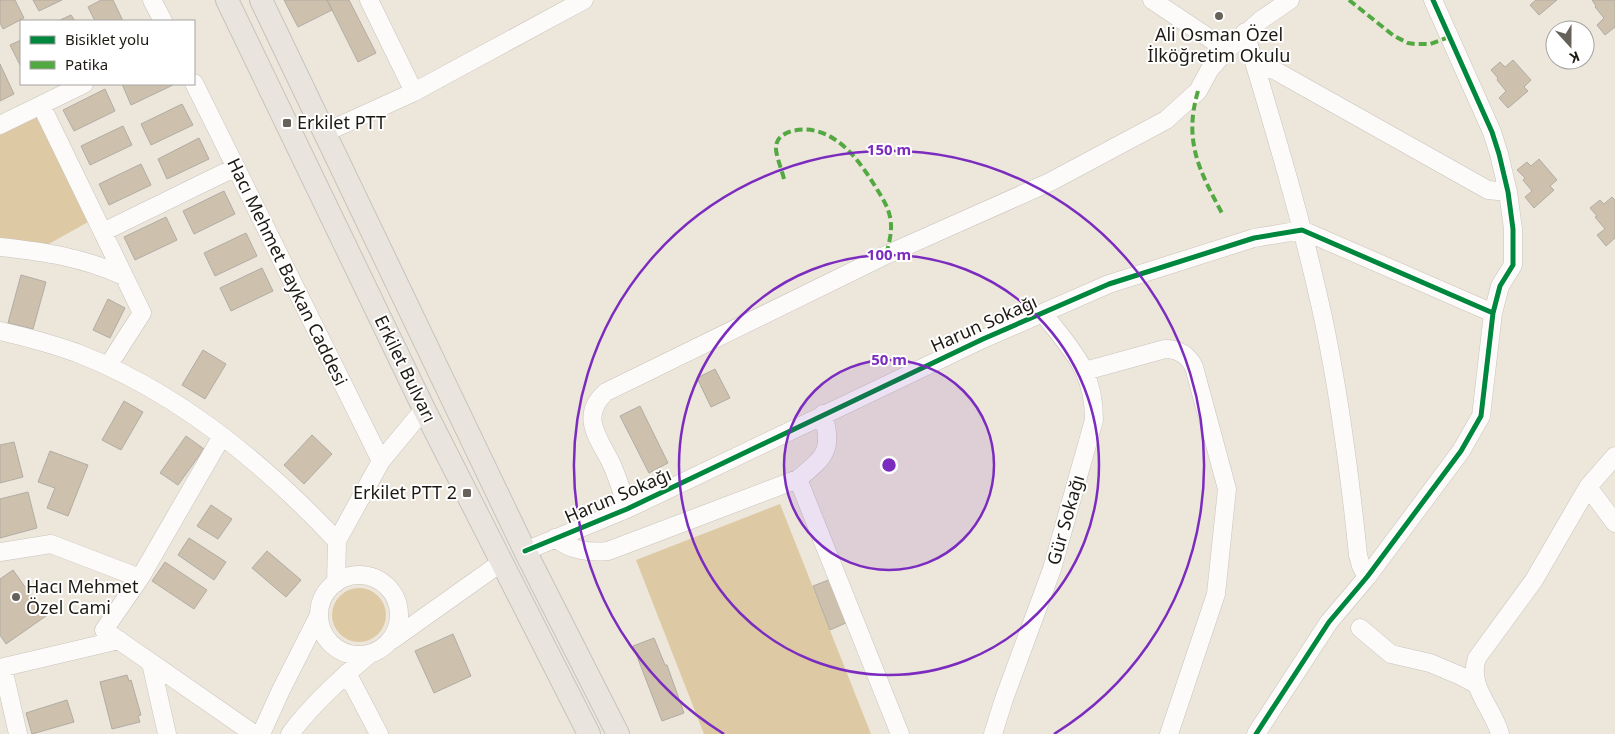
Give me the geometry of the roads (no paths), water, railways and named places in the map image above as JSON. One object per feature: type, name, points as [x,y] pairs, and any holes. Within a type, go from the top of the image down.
[{"type":"main road","name":"Erkilet Bulvarı","points":[[227,0],[424,408],[589,734]]},
{"type":"main road","name":"Erkilet Bulvarı","points":[[261,0],[525,551],[618,734]]},
{"type":"main road","points":[[424,408],[451,394]]},
{"type":"main road","points":[[502,562],[525,551]]},
{"type":"street","points":[[152,0],[162,20]]},
{"type":"street","points":[[369,0],[414,92]]},
{"type":"street","points":[[324,133],[414,92],[584,0]]},
{"type":"street","points":[[1152,0],[1227,50]]},
{"type":"street","points":[[1256,734],[1329,622],[1368,578],[1461,451],[1481,416],[1493,313],[1500,286],[1513,265],[1513,229],[1508,192],[1499,154],[1484,111],[1433,0]]},
{"type":"street","points":[[627,509],[612,466],[593,428],[593,409],[596,402],[606,392],[886,255],[1050,182],[1166,120],[1198,91],[1210,69],[1227,50],[1246,32],[1284,2]]},
{"type":"street","points":[[1246,32],[1295,200],[1324,322],[1341,413],[1359,560],[1368,578]]},
{"type":"street","points":[[1256,68],[1269,68],[1276,71],[1488,190],[1508,192]]},
{"type":"street","points":[[0,125],[82,85]]},
{"type":"street","name":"Hacı Mehmet Baykan Caddesi","points":[[195,85],[381,462]]},
{"type":"street","points":[[41,105],[142,313],[108,366]]},
{"type":"street","points":[[102,232],[236,167]]},
{"type":"street","points":[[1302,230],[1493,313]]},
{"type":"street","name":"Harun Sokağı","points":[[525,551],[627,509],[983,339],[1118,281],[1254,238],[1302,230]]},
{"type":"street","points":[[0,247],[68,256],[105,267],[124,276]]},
{"type":"street","name":"Gür Sokağı","points":[[993,734],[1052,569],[1094,420],[1093,396],[1085,371],[1069,345],[1043,313]]},
{"type":"street","points":[[0,331],[54,345],[108,366],[178,405],[268,472],[337,541]]},
{"type":"street","points":[[1085,371],[1165,349],[1177,350],[1187,357],[1194,367],[1227,488],[1216,594],[1169,734]]},
{"type":"street","points":[[336,582],[337,541],[381,462],[424,408]]},
{"type":"street","points":[[554,538],[582,551],[608,551],[798,479],[818,463],[824,454],[828,436],[823,414]]},
{"type":"street","points":[[222,436],[140,578],[104,630],[254,734]]},
{"type":"street","points":[[1500,734],[1497,724],[1476,684],[1475,665],[1481,651],[1534,580],[1588,487],[1615,456]]},
{"type":"street","points":[[798,479],[900,734]]},
{"type":"street","points":[[1588,487],[1615,523]]},
{"type":"street","points":[[0,552],[51,544],[140,578]]},
{"type":"street","points":[[319,615],[324,635],[335,647],[350,654],[371,653],[381,649],[502,562]]},
{"type":"street","points":[[261,734],[319,615],[322,599],[336,582],[350,576],[366,575],[376,578],[389,588],[400,612],[397,628],[389,642]]},
{"type":"street","points":[[1360,628],[1391,654],[1430,663],[1476,684]]},
{"type":"street","points":[[18,734],[2,668],[119,640]]},
{"type":"street","points":[[290,734],[347,673],[371,653]]},
{"type":"street","points":[[151,663],[167,734]]},
{"type":"street","points":[[347,673],[379,734]]},
{"type":"place","name":"Ali Osman Özel İlköğretim Okulu","points":[[1219,16]]},
{"type":"place","name":"Erkilet PTT","points":[[287,123]]},
{"type":"place","name":"Erkilet PTT 2","points":[[467,493]]},
{"type":"place","name":"Hacı Mehmet Özel Cami","points":[[16,597]]}]
